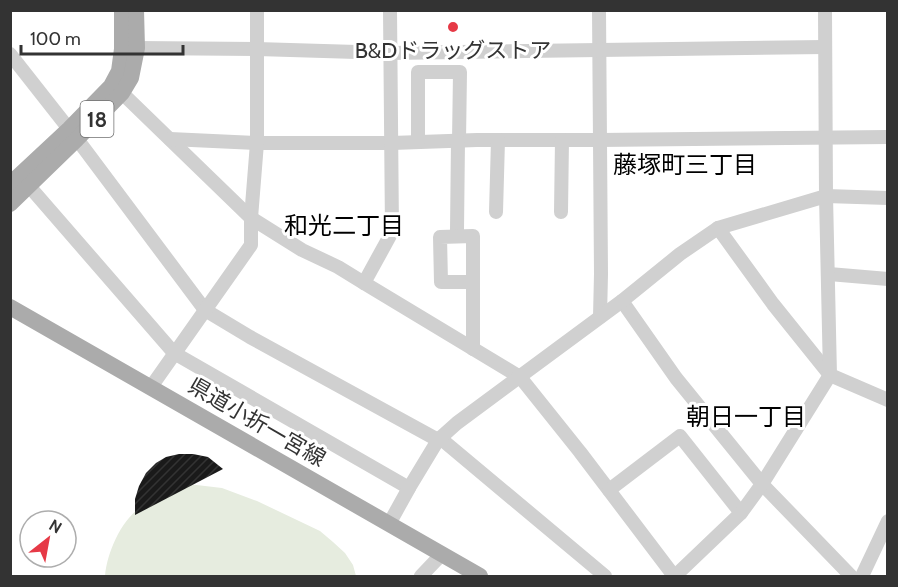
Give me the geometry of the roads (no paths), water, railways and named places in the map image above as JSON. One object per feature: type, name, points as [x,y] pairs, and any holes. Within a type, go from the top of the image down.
[{"type":"main road","name":"18","points":[[73,134],[111,86],[119,70],[122,49],[122,10]]},
{"type":"main road","name":"18","points":[[10,204],[17,178],[122,93],[131,78],[137,48],[136,10]]},
{"type":"main road","name":"県道小折一宮線","points":[[10,307],[480,576]]},
{"type":"street","points":[[151,387],[251,245],[257,142],[257,10]]},
{"type":"street","points":[[364,283],[392,232],[390,10]]},
{"type":"street","points":[[599,10],[600,316]]},
{"type":"street","points":[[122,93],[251,218],[302,250],[338,267],[520,377],[675,576],[741,513],[762,484],[830,375],[825,10]]},
{"type":"street","points":[[137,48],[390,52],[825,47]]},
{"type":"street","points":[[10,54],[205,310],[250,337],[439,439],[605,576]]},
{"type":"street","points":[[418,142],[418,72],[460,72],[457,230]]},
{"type":"street","points":[[170,139],[392,143],[888,137]]},
{"type":"street","points":[[496,212],[498,140]]},
{"type":"street","points":[[561,212],[562,140]]},
{"type":"street","points":[[17,178],[174,353],[409,488]]},
{"type":"street","points":[[389,524],[439,439],[680,254],[718,228],[826,196],[888,198]]},
{"type":"street","points":[[718,228],[773,304],[830,375],[888,400]]},
{"type":"street","points":[[828,274],[888,279]]},
{"type":"street","points":[[473,282],[473,349]]},
{"type":"street","points":[[622,300],[676,378],[762,484],[851,576]]},
{"type":"street","points":[[609,490],[680,436],[741,513]]},
{"type":"street","points":[[862,576],[888,521]]},
{"type":"street","points":[[421,576],[442,554]]},
{"type":"place","name":"B&Dドラッグストア","points":[[453,27]]},
{"type":"district","name":"藤塚町三丁目","points":[[685,164]]},
{"type":"district","name":"和光二丁目","points":[[344,225]]},
{"type":"district","name":"朝日一丁目","points":[[746,416]]}]
